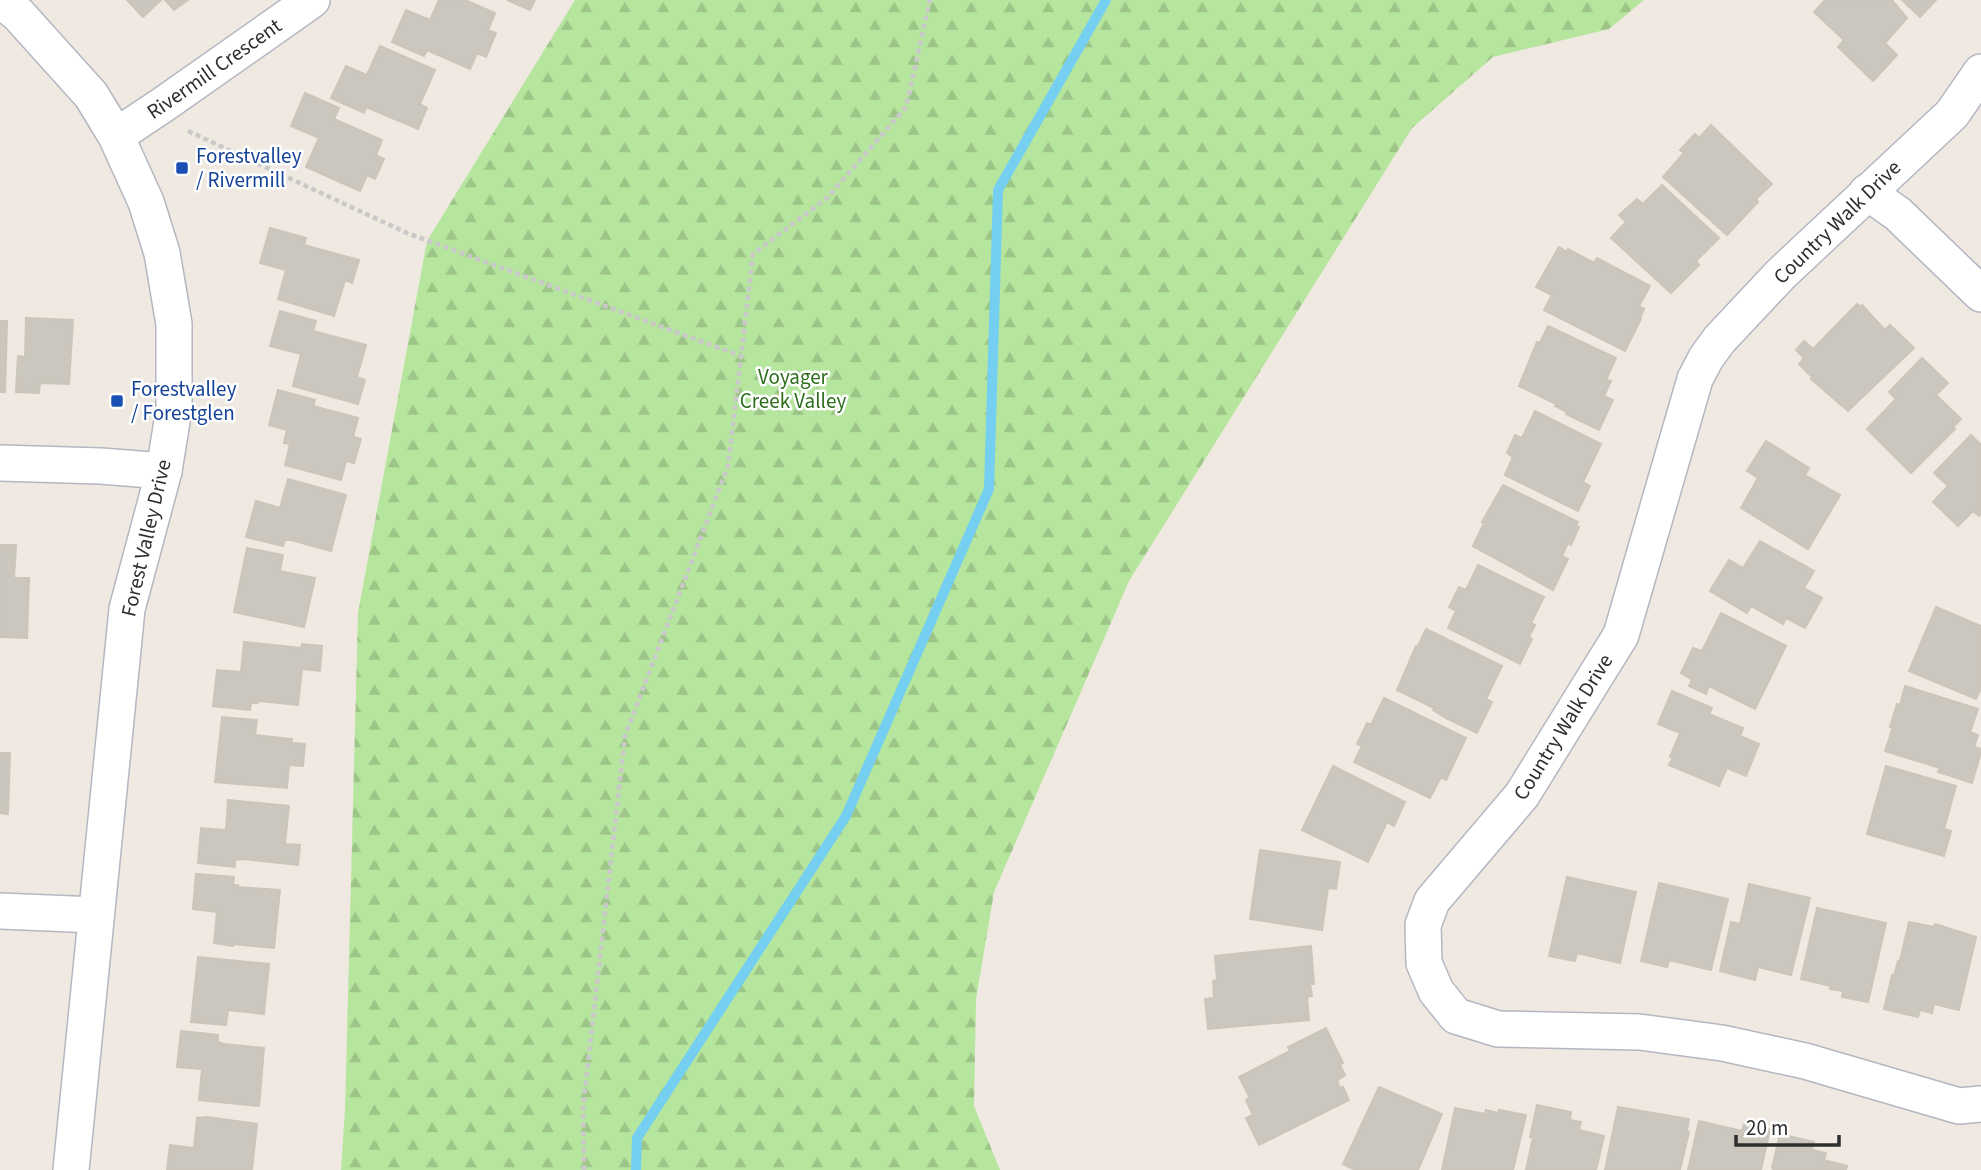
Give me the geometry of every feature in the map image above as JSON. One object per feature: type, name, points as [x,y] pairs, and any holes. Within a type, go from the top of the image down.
[{"type":"street","name":"Forest Valley Drive","points":[[0,0],[18,14],[91,95],[116,136],[146,202],[162,253],[174,324],[174,409],[163,471],[127,609],[71,1170]]},
{"type":"street","name":"Rivermill Crescent","points":[[116,136],[312,0]]},
{"type":"street","name":"Country Walk Drive","points":[[1981,72],[1952,114],[1781,274],[1706,358],[1695,379],[1621,635],[1522,795],[1432,901],[1423,925],[1424,963],[1436,991],[1456,1016],[1499,1029],[1639,1032],[1722,1043],[1805,1061],[1959,1106],[1981,1104]]},
{"type":"street","points":[[1867,192],[1898,214],[1981,294]]},
{"type":"street","points":[[0,463],[163,471]]},
{"type":"street","points":[[0,911],[96,915]]},
{"type":"path","points":[[584,1170],[583,1107],[625,736],[728,466],[753,254],[827,198],[905,107],[930,0]]},
{"type":"path","points":[[178,126],[407,233],[741,356]]},
{"type":"green space","name":"Voyager Creek Valley","points":[[575,0],[1644,0],[1609,29],[1493,57],[1412,128],[1129,581],[994,892],[976,999],[974,1106],[1000,1170],[341,1170],[345,1110],[358,613],[427,241]]},
{"type":"building","points":[[127,0],[161,0],[143,17]]},
{"type":"building","points":[[165,0],[188,0],[174,10]]},
{"type":"building","points":[[439,0],[465,0],[495,13],[488,30],[496,33],[486,57],[477,53],[470,69],[427,50],[424,56],[392,42],[406,10],[430,20]]},
{"type":"building","points":[[507,0],[535,0],[530,10]]},
{"type":"building","points":[[1825,0],[1892,0],[1907,18],[1885,43],[1897,55],[1873,81],[1838,47],[1844,40],[1814,12]]},
{"type":"building","points":[[1902,0],[1936,0],[1920,17]]},
{"type":"building","points":[[380,46],[435,70],[420,104],[427,108],[418,129],[366,107],[364,113],[331,98],[346,66],[367,75]]},
{"type":"building","points":[[305,93],[339,108],[334,119],[382,140],[376,155],[384,159],[375,179],[367,175],[360,191],[306,167],[319,138],[291,126]]},
{"type":"building","points":[[1711,125],[1772,184],[1727,235],[1663,177],[1684,153],[1680,150],[1695,134],[1699,138]]},
{"type":"building","points":[[1662,185],[1719,238],[1696,261],[1699,265],[1671,293],[1611,238],[1626,222],[1619,215],[1637,199],[1643,204]]},
{"type":"building","points":[[270,228],[306,238],[304,245],[359,260],[352,283],[345,280],[334,316],[278,299],[286,270],[260,263]]},
{"type":"building","points":[[1559,247],[1594,263],[1597,258],[1650,286],[1639,306],[1644,309],[1641,319],[1625,351],[1544,310],[1552,295],[1536,287]]},
{"type":"building","points":[[1857,304],[1860,307],[1862,305],[1885,330],[1890,325],[1914,348],[1848,411],[1811,379],[1799,364],[1804,358],[1796,350],[1804,341],[1813,349]]},
{"type":"building","points":[[280,311],[316,321],[313,331],[366,345],[357,377],[365,380],[358,404],[293,386],[301,354],[270,346]]},
{"type":"building","points":[[26,318],[73,320],[69,384],[40,383],[39,393],[16,392],[18,356],[25,357]]},
{"type":"building","points":[[0,321],[7,321],[5,392],[0,392]]},
{"type":"building","points":[[1548,326],[1616,358],[1606,380],[1611,381],[1604,396],[1613,400],[1599,430],[1519,386],[1537,342],[1540,343]]},
{"type":"building","points":[[1922,358],[1948,383],[1936,395],[1961,419],[1953,427],[1955,429],[1911,473],[1867,429],[1896,399],[1889,392]]},
{"type":"building","points":[[278,390],[315,400],[313,406],[358,418],[353,437],[361,439],[354,463],[346,461],[341,480],[285,465],[290,444],[284,443],[287,430],[269,425]]},
{"type":"building","points":[[1535,411],[1601,444],[1583,482],[1590,486],[1578,511],[1505,475],[1513,457],[1507,453],[1515,435],[1522,438]]},
{"type":"building","points":[[1971,435],[1981,445],[1981,514],[1979,516],[1973,511],[1958,526],[1933,502],[1948,486],[1934,473]]},
{"type":"building","points":[[1766,441],[1809,468],[1805,475],[1840,495],[1808,549],[1741,508],[1758,478],[1747,471]]},
{"type":"building","points":[[288,479],[346,495],[331,551],[291,540],[285,540],[283,546],[246,537],[256,501],[280,508]]},
{"type":"building","points":[[1503,485],[1578,522],[1576,526],[1579,527],[1571,545],[1568,543],[1562,556],[1568,559],[1553,590],[1473,546],[1484,523],[1482,522]]},
{"type":"building","points":[[1760,541],[1814,571],[1804,588],[1822,598],[1805,628],[1786,618],[1783,624],[1751,606],[1747,613],[1710,591],[1729,560],[1743,568]]},
{"type":"building","points":[[0,545],[16,545],[14,578],[29,578],[27,638],[0,637]]},
{"type":"building","points":[[247,548],[283,555],[280,571],[315,578],[304,627],[234,612]]},
{"type":"building","points":[[1478,565],[1544,597],[1531,623],[1535,625],[1529,637],[1532,639],[1520,664],[1448,628],[1456,611],[1449,607],[1459,587],[1466,590]]},
{"type":"building","points":[[1936,607],[1981,626],[1981,688],[1976,699],[1909,671]]},
{"type":"building","points":[[1721,613],[1786,646],[1755,709],[1709,686],[1706,694],[1689,686],[1693,677],[1691,679],[1681,673],[1693,648],[1702,651]]},
{"type":"building","points":[[1426,629],[1502,666],[1486,699],[1492,702],[1477,733],[1397,690]]},
{"type":"building","points":[[244,642],[301,648],[302,644],[322,646],[320,671],[302,669],[298,705],[258,701],[251,703],[250,710],[213,706],[217,670],[241,672]]},
{"type":"building","points":[[1905,686],[1978,709],[1970,732],[1978,735],[1974,747],[1981,749],[1981,752],[1972,783],[1938,772],[1940,768],[1885,751],[1897,704],[1900,705]]},
{"type":"building","points":[[1672,691],[1712,708],[1709,714],[1743,728],[1740,736],[1759,744],[1746,776],[1727,768],[1719,786],[1669,765],[1680,733],[1658,724]]},
{"type":"building","points":[[1384,698],[1466,738],[1446,780],[1441,777],[1430,798],[1354,762],[1362,746],[1357,744],[1367,723],[1371,725]]},
{"type":"building","points":[[222,717],[257,720],[255,735],[292,739],[291,743],[305,744],[303,766],[289,765],[287,788],[215,782]]},
{"type":"building","points":[[0,753],[10,753],[8,814],[0,813]]},
{"type":"building","points":[[1333,766],[1405,802],[1394,826],[1387,822],[1368,862],[1302,830]]},
{"type":"building","points":[[1886,766],[1956,786],[1944,829],[1951,831],[1944,856],[1867,834]]},
{"type":"building","points":[[228,800],[289,806],[285,844],[300,845],[298,865],[242,859],[235,860],[235,867],[198,863],[201,828],[226,830]]},
{"type":"building","points":[[1260,850],[1340,862],[1336,889],[1328,888],[1322,930],[1250,919]]},
{"type":"building","points":[[196,874],[234,877],[233,885],[238,885],[237,887],[280,890],[274,948],[214,943],[217,912],[193,909]]},
{"type":"building","points":[[1567,877],[1636,892],[1620,963],[1577,953],[1575,961],[1549,956]]},
{"type":"building","points":[[1659,883],[1728,899],[1711,970],[1669,960],[1667,967],[1641,961]]},
{"type":"building","points":[[1749,884],[1810,898],[1791,975],[1758,967],[1755,980],[1720,971],[1731,922],[1740,924]]},
{"type":"building","points":[[1817,908],[1886,923],[1868,1002],[1842,997],[1843,991],[1801,979]]},
{"type":"building","points":[[1909,922],[1934,927],[1935,924],[1976,937],[1959,1010],[1934,1004],[1932,1013],[1920,1010],[1918,1017],[1884,1009],[1892,975],[1894,976],[1900,961]]},
{"type":"building","points":[[1311,946],[1314,984],[1310,984],[1312,996],[1307,997],[1309,1020],[1208,1029],[1205,999],[1214,998],[1213,981],[1217,980],[1215,956]]},
{"type":"building","points":[[198,957],[269,964],[264,1014],[228,1010],[226,1025],[191,1022]]},
{"type":"building","points":[[1326,1028],[1343,1063],[1340,1065],[1345,1075],[1337,1081],[1349,1100],[1259,1145],[1246,1118],[1253,1115],[1246,1100],[1250,1098],[1239,1077],[1290,1051],[1288,1047]]},
{"type":"building","points":[[181,1031],[218,1035],[218,1042],[224,1044],[264,1048],[259,1106],[199,1100],[202,1069],[177,1067]]},
{"type":"building","points":[[1379,1087],[1442,1114],[1418,1170],[1355,1170],[1343,1164]]},
{"type":"building","points":[[1537,1105],[1571,1112],[1570,1120],[1581,1122],[1579,1130],[1604,1136],[1596,1170],[1526,1170]]},
{"type":"building","points":[[1618,1107],[1689,1119],[1689,1132],[1680,1170],[1605,1170]]},
{"type":"building","points":[[1455,1108],[1485,1114],[1486,1110],[1498,1113],[1499,1110],[1526,1115],[1513,1170],[1442,1170]]},
{"type":"building","points":[[197,1118],[257,1124],[252,1170],[167,1170],[170,1145],[194,1148]]},
{"type":"building","points":[[1699,1121],[1742,1131],[1744,1124],[1770,1129],[1761,1170],[1688,1170]]},
{"type":"building","points":[[1780,1134],[1814,1142],[1812,1150],[1826,1153],[1824,1160],[1847,1166],[1846,1170],[1774,1170],[1772,1168]]},
{"type":"waterway","points":[[636,1170],[637,1138],[846,816],[989,489],[998,190],[1106,0]]},
{"type":"place","name":"Forestvalley / Rivermill","points":[[182,168]]},
{"type":"place","name":"Forestvalley / Forestglen","points":[[117,401]]}]
